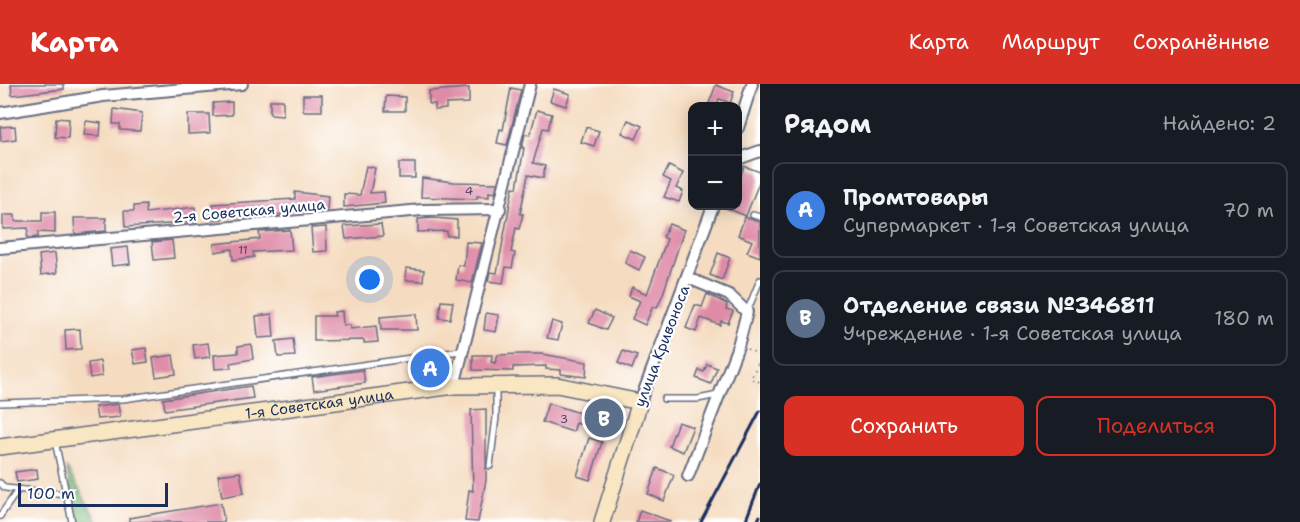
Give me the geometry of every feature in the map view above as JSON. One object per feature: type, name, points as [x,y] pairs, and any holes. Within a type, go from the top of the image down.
[{"type":"street","points":[[0,113],[103,96],[242,84]]},
{"type":"street","points":[[454,386],[460,351],[500,209],[530,84]]},
{"type":"street","points":[[742,115],[752,84]]},
{"type":"street","points":[[742,158],[760,151]]},
{"type":"street","name":"2-я Советская улица","points":[[0,248],[423,210],[500,209]]},
{"type":"street","name":"улица Кривоноса","points":[[602,522],[640,402],[712,210]]},
{"type":"street","points":[[688,278],[729,295],[747,312],[738,345],[688,476]]},
{"type":"street","name":"1-я Советская улица","points":[[0,447],[454,386],[557,385],[640,402]]},
{"type":"lane","points":[[753,215],[760,217]]},
{"type":"lane","points":[[747,312],[760,280]]},
{"type":"lane","points":[[0,403],[123,399],[460,351]]},
{"type":"lane","points":[[490,466],[496,417],[496,384]]},
{"type":"lane","points":[[664,399],[698,399],[720,394]]},
{"type":"lane","points":[[55,439],[72,522]]},
{"type":"lane","points":[[0,483],[5,488],[66,494]]},
{"type":"lane","points":[[0,516],[18,490]]},
{"type":"path","points":[[738,345],[760,356],[751,379],[760,382]]},
{"type":"green space","points":[[66,467],[98,522],[81,522],[74,504]]},
{"type":"building","points":[[11,84],[64,84],[64,89],[12,95]]},
{"type":"building","points":[[716,85],[734,92],[730,102],[719,99],[718,102],[710,102]]},
{"type":"building","points":[[469,88],[469,103],[446,104],[446,109],[435,110],[435,104],[429,104],[429,91]]},
{"type":"building","points":[[511,88],[521,90],[507,145],[497,143],[500,129],[503,130]]},
{"type":"building","points":[[554,89],[570,94],[566,106],[550,101]]},
{"type":"building","points":[[303,95],[322,95],[322,111],[303,111]]},
{"type":"building","points":[[386,96],[405,97],[405,111],[385,111]]},
{"type":"building","points":[[270,100],[283,100],[283,115],[270,114]]},
{"type":"building","points":[[232,102],[232,115],[213,116],[213,103]]},
{"type":"building","points":[[114,109],[142,113],[140,131],[120,130],[120,124],[113,124]]},
{"type":"building","points":[[537,110],[552,114],[548,129],[543,128],[533,163],[545,166],[543,178],[528,175],[520,214],[523,214],[519,229],[516,228],[511,252],[515,253],[512,268],[506,267],[503,283],[488,281],[490,272],[497,273],[513,187],[517,188],[525,134],[530,135]]},
{"type":"building","points":[[188,114],[209,114],[210,133],[188,134]]},
{"type":"building","points":[[56,118],[69,119],[68,138],[55,137]]},
{"type":"building","points":[[628,120],[642,126],[636,139],[622,133]]},
{"type":"building","points":[[86,121],[101,123],[100,136],[84,135]]},
{"type":"building","points":[[15,126],[16,139],[1,141],[0,127]]},
{"type":"building","points":[[586,127],[599,131],[594,146],[581,142]]},
{"type":"building","points":[[399,163],[415,163],[415,178],[399,178]]},
{"type":"building","points":[[366,166],[375,168],[370,193],[384,192],[385,203],[344,207],[344,194],[360,195]]},
{"type":"building","points":[[669,166],[683,173],[676,188],[683,191],[679,202],[664,197],[671,181],[663,177]]},
{"type":"building","points":[[744,166],[760,172],[760,180],[746,216],[731,210],[742,210]]},
{"type":"building","points":[[422,178],[454,182],[497,183],[497,185],[495,193],[489,192],[489,197],[477,196],[477,199],[421,197]]},
{"type":"building","points":[[295,192],[328,196],[327,211],[290,211],[290,214],[222,217],[222,219],[212,220],[213,204],[295,199]]},
{"type":"building","points":[[146,205],[146,213],[195,207],[197,222],[125,227],[124,211],[134,211],[134,206]]},
{"type":"building","points":[[42,212],[55,212],[55,233],[38,232],[38,237],[27,238],[28,228],[3,229],[3,215],[15,215],[15,221],[42,221]]},
{"type":"building","points":[[745,217],[760,222],[760,257],[747,252],[752,241],[738,235]]},
{"type":"building","points":[[74,218],[106,218],[106,231],[75,234]]},
{"type":"building","points":[[418,219],[457,220],[457,236],[447,236],[447,231],[418,232]]},
{"type":"building","points":[[381,224],[383,236],[346,239],[344,226]]},
{"type":"building","points":[[669,224],[684,230],[663,294],[657,308],[653,306],[645,325],[632,319],[640,301],[629,296],[632,287],[647,294],[667,239],[663,237]]},
{"type":"building","points":[[326,227],[327,251],[313,252],[311,228]]},
{"type":"building","points":[[290,230],[292,250],[253,252],[254,257],[233,260],[232,249],[215,252],[214,244],[260,239],[259,232]]},
{"type":"building","points":[[172,240],[174,258],[154,260],[152,242]]},
{"type":"building","points":[[466,242],[482,243],[472,283],[456,280],[458,265],[464,266]]},
{"type":"building","points":[[128,247],[130,264],[112,266],[110,249]]},
{"type":"building","points":[[630,250],[645,257],[639,270],[625,263]]},
{"type":"building","points":[[55,253],[57,273],[41,275],[39,255]]},
{"type":"building","points":[[718,253],[730,258],[722,280],[710,275]]},
{"type":"building","points":[[406,268],[424,270],[423,281],[405,280]]},
{"type":"building","points":[[707,294],[727,304],[726,309],[733,311],[728,323],[721,321],[720,325],[701,318],[696,332],[686,328],[695,305],[702,307]]},
{"type":"building","points":[[441,301],[453,302],[450,319],[439,318]]},
{"type":"building","points":[[595,310],[612,318],[606,330],[589,323]]},
{"type":"building","points":[[342,311],[343,325],[350,325],[350,329],[376,326],[378,342],[314,341],[314,316],[335,316],[334,312]]},
{"type":"building","points":[[486,313],[499,315],[496,332],[484,330]]},
{"type":"building","points":[[272,314],[274,337],[258,338],[256,316]]},
{"type":"building","points":[[416,314],[417,330],[381,330],[380,317]]},
{"type":"building","points":[[552,321],[562,324],[558,340],[547,338]]},
{"type":"building","points":[[80,329],[81,349],[66,350],[65,330]]},
{"type":"building","points":[[293,339],[295,356],[278,357],[276,341]]},
{"type":"building","points":[[208,343],[210,357],[195,359],[193,345]]},
{"type":"building","points":[[251,344],[253,359],[230,363],[231,368],[215,369],[214,355],[238,353],[238,346]]},
{"type":"building","points":[[146,348],[148,362],[135,364],[132,350]]},
{"type":"building","points":[[623,351],[637,356],[632,369],[618,363]]},
{"type":"building","points":[[542,354],[587,362],[586,377],[561,374],[561,370],[546,369],[546,366],[513,367],[513,371],[473,370],[473,355],[492,355],[491,362],[495,363],[498,355]]},
{"type":"building","points":[[173,355],[176,374],[156,377],[153,358]]},
{"type":"building","points":[[444,359],[446,372],[415,377],[412,363]]},
{"type":"building","points":[[100,361],[102,376],[90,378],[88,363]]},
{"type":"building","points":[[707,364],[717,368],[711,384],[696,378],[699,370],[704,372]]},
{"type":"building","points":[[363,370],[365,383],[314,390],[312,377]]},
{"type":"building","points":[[251,386],[253,398],[165,410],[163,399]]},
{"type":"building","points":[[548,403],[586,415],[583,425],[576,423],[573,432],[542,422]]},
{"type":"building","points":[[118,404],[120,417],[97,419],[95,407]]},
{"type":"building","points":[[601,408],[614,413],[608,428],[595,424]]},
{"type":"building","points":[[486,409],[486,480],[478,522],[465,521],[469,490],[473,491],[471,410]]},
{"type":"building","points":[[678,422],[693,427],[683,452],[669,446]]},
{"type":"building","points":[[589,438],[602,442],[590,480],[577,476]]},
{"type":"building","points":[[657,468],[674,475],[664,501],[648,494]]},
{"type":"building","points":[[37,469],[38,479],[17,482],[15,472]]},
{"type":"building","points":[[240,472],[244,493],[222,497],[218,475]]},
{"type":"building","points":[[221,503],[224,522],[129,522],[129,518]]},
{"type":"building","points":[[640,510],[670,521],[670,522],[636,522]]},
{"type":"railway","points":[[701,522],[760,411]]},
{"type":"railway","points":[[745,522],[760,484]]},
{"type":"railway","points":[[757,522],[760,516]]},
{"type":"place","name":"Промтовары","points":[[430,368]]},
{"type":"place","name":"Отделение связи №346811","points":[[604,418]]}]
